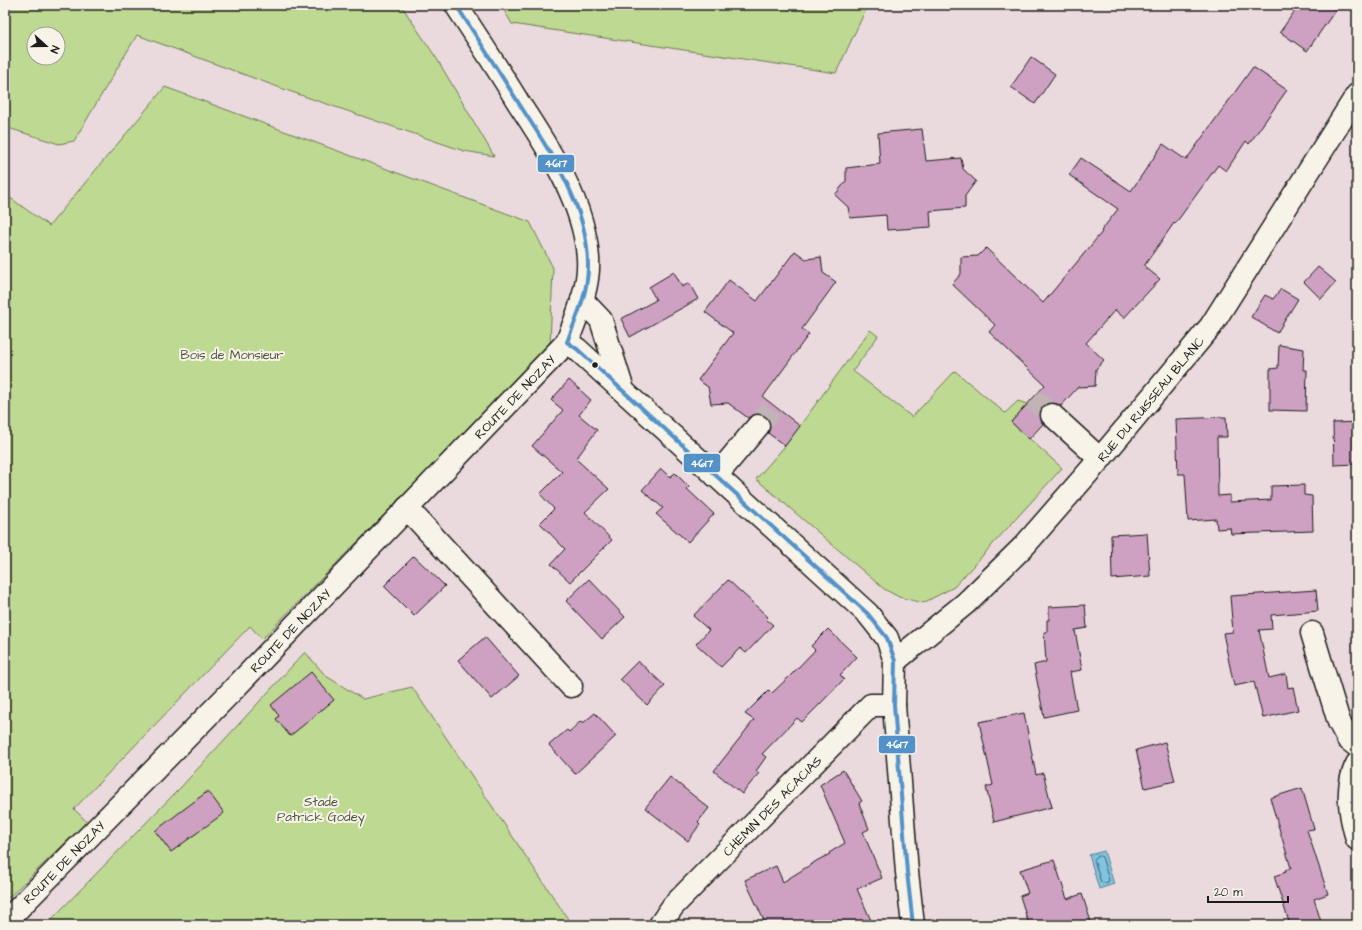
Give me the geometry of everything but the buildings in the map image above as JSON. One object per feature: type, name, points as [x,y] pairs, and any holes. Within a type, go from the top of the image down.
[{"type":"street","points":[[456,5],[542,138],[562,174],[576,205],[588,257],[587,279],[582,300],[569,339],[577,349],[868,614],[887,638],[894,661],[894,705],[907,872],[913,925]]},
{"type":"street","name":"RUE DU RUISSEAU BLANC","points":[[894,661],[966,603],[1025,545],[1100,459],[1211,326],[1357,95]]},
{"type":"street","points":[[582,300],[601,320],[623,391]]},
{"type":"street","name":"ROUTE DE NOZAY","points":[[5,922],[227,696],[569,339]]},
{"type":"street","points":[[1052,415],[1100,459]]},
{"type":"street","points":[[716,476],[758,426]]},
{"type":"street","points":[[407,508],[571,686]]},
{"type":"street","points":[[1312,633],[1339,722],[1348,739],[1357,746]]},
{"type":"street","name":"CHEMIN DES ACACIAS","points":[[660,925],[673,906],[870,705],[894,705]]},
{"type":"street","points":[[1357,764],[1353,772],[1349,799],[1357,839]]},
{"type":"green space","points":[[5,5],[401,5],[437,59],[494,156],[464,151],[286,90],[137,35],[74,141],[59,144],[5,127]]},
{"type":"green space","points":[[501,5],[868,5],[836,73],[512,24]]},
{"type":"green space","name":"Bois de Monsieur","points":[[165,87],[530,222],[553,268],[550,346],[262,639],[250,626],[74,809],[87,822],[5,901],[5,194],[49,226]]},
{"type":"green space","points":[[870,330],[878,336],[853,371],[912,417],[955,371],[1005,413],[1018,401],[1027,404],[1011,422],[1062,468],[954,587],[923,603],[899,597],[884,589],[756,479],[785,446]]},
{"type":"green space","name":"Stade Patrick Godey","points":[[305,652],[326,676],[363,699],[412,687],[568,919],[560,925],[46,925],[181,787]]},
{"type":"water","points":[[1104,851],[1114,884],[1099,889],[1089,855]]},
{"type":"tunnel","points":[[1033,399],[1052,415]]},
{"type":"tunnel","points":[[758,426],[773,406]]},
{"type":"transit line","name":"4617","points":[[456,5],[554,159],[574,200],[582,222],[587,244],[588,267],[586,286],[581,305],[567,342]]},
{"type":"transit line","name":"4617","points":[[567,342],[577,349],[868,614],[887,638],[895,661],[894,705],[907,872],[913,925]]}]
